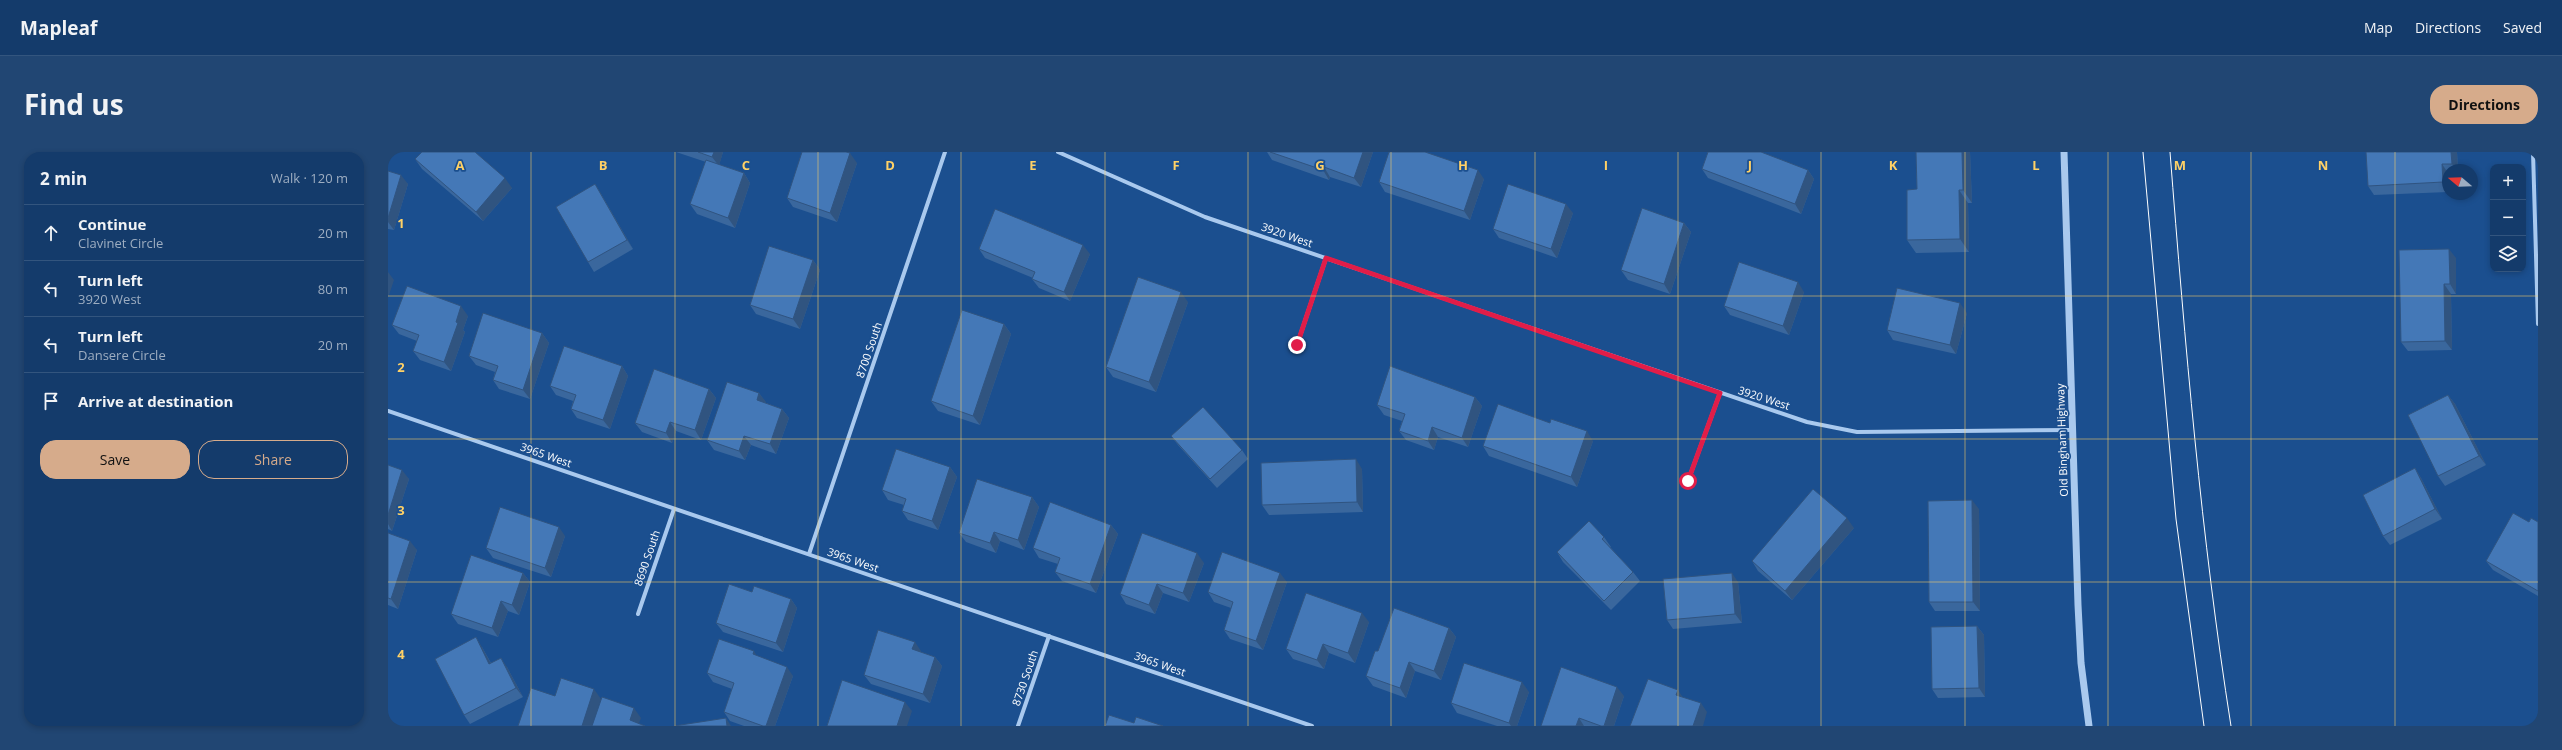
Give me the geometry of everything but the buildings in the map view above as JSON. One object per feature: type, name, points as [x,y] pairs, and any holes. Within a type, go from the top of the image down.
[{"type":"street","name":"8700 South","points":[[809,554],[945,152]]},
{"type":"street","name":"3920 West","points":[[1058,152],[1205,217],[1808,422],[1857,432],[2072,430]]},
{"type":"street","name":"Old Bingham Highway","points":[[2064,152],[2080,649],[2089,726]]},
{"type":"street","points":[[2533,152],[2538,324]]},
{"type":"street","points":[[1297,345],[1326,258]]},
{"type":"street","points":[[1688,481],[1720,393]]},
{"type":"street","name":"3965 West","points":[[388,411],[1312,726]]},
{"type":"street","name":"8690 South","points":[[638,614],[674,508]]},
{"type":"street","name":"8730 South","points":[[1018,726],[1049,636]]},
{"type":"tram line","points":[[2143,152],[2176,519],[2204,726]]},
{"type":"tram line","points":[[2170,152],[2202,511],[2220,655],[2231,726]]},
{"type":"route","points":[[1297,345],[1326,258],[1720,393],[1688,481]]}]
